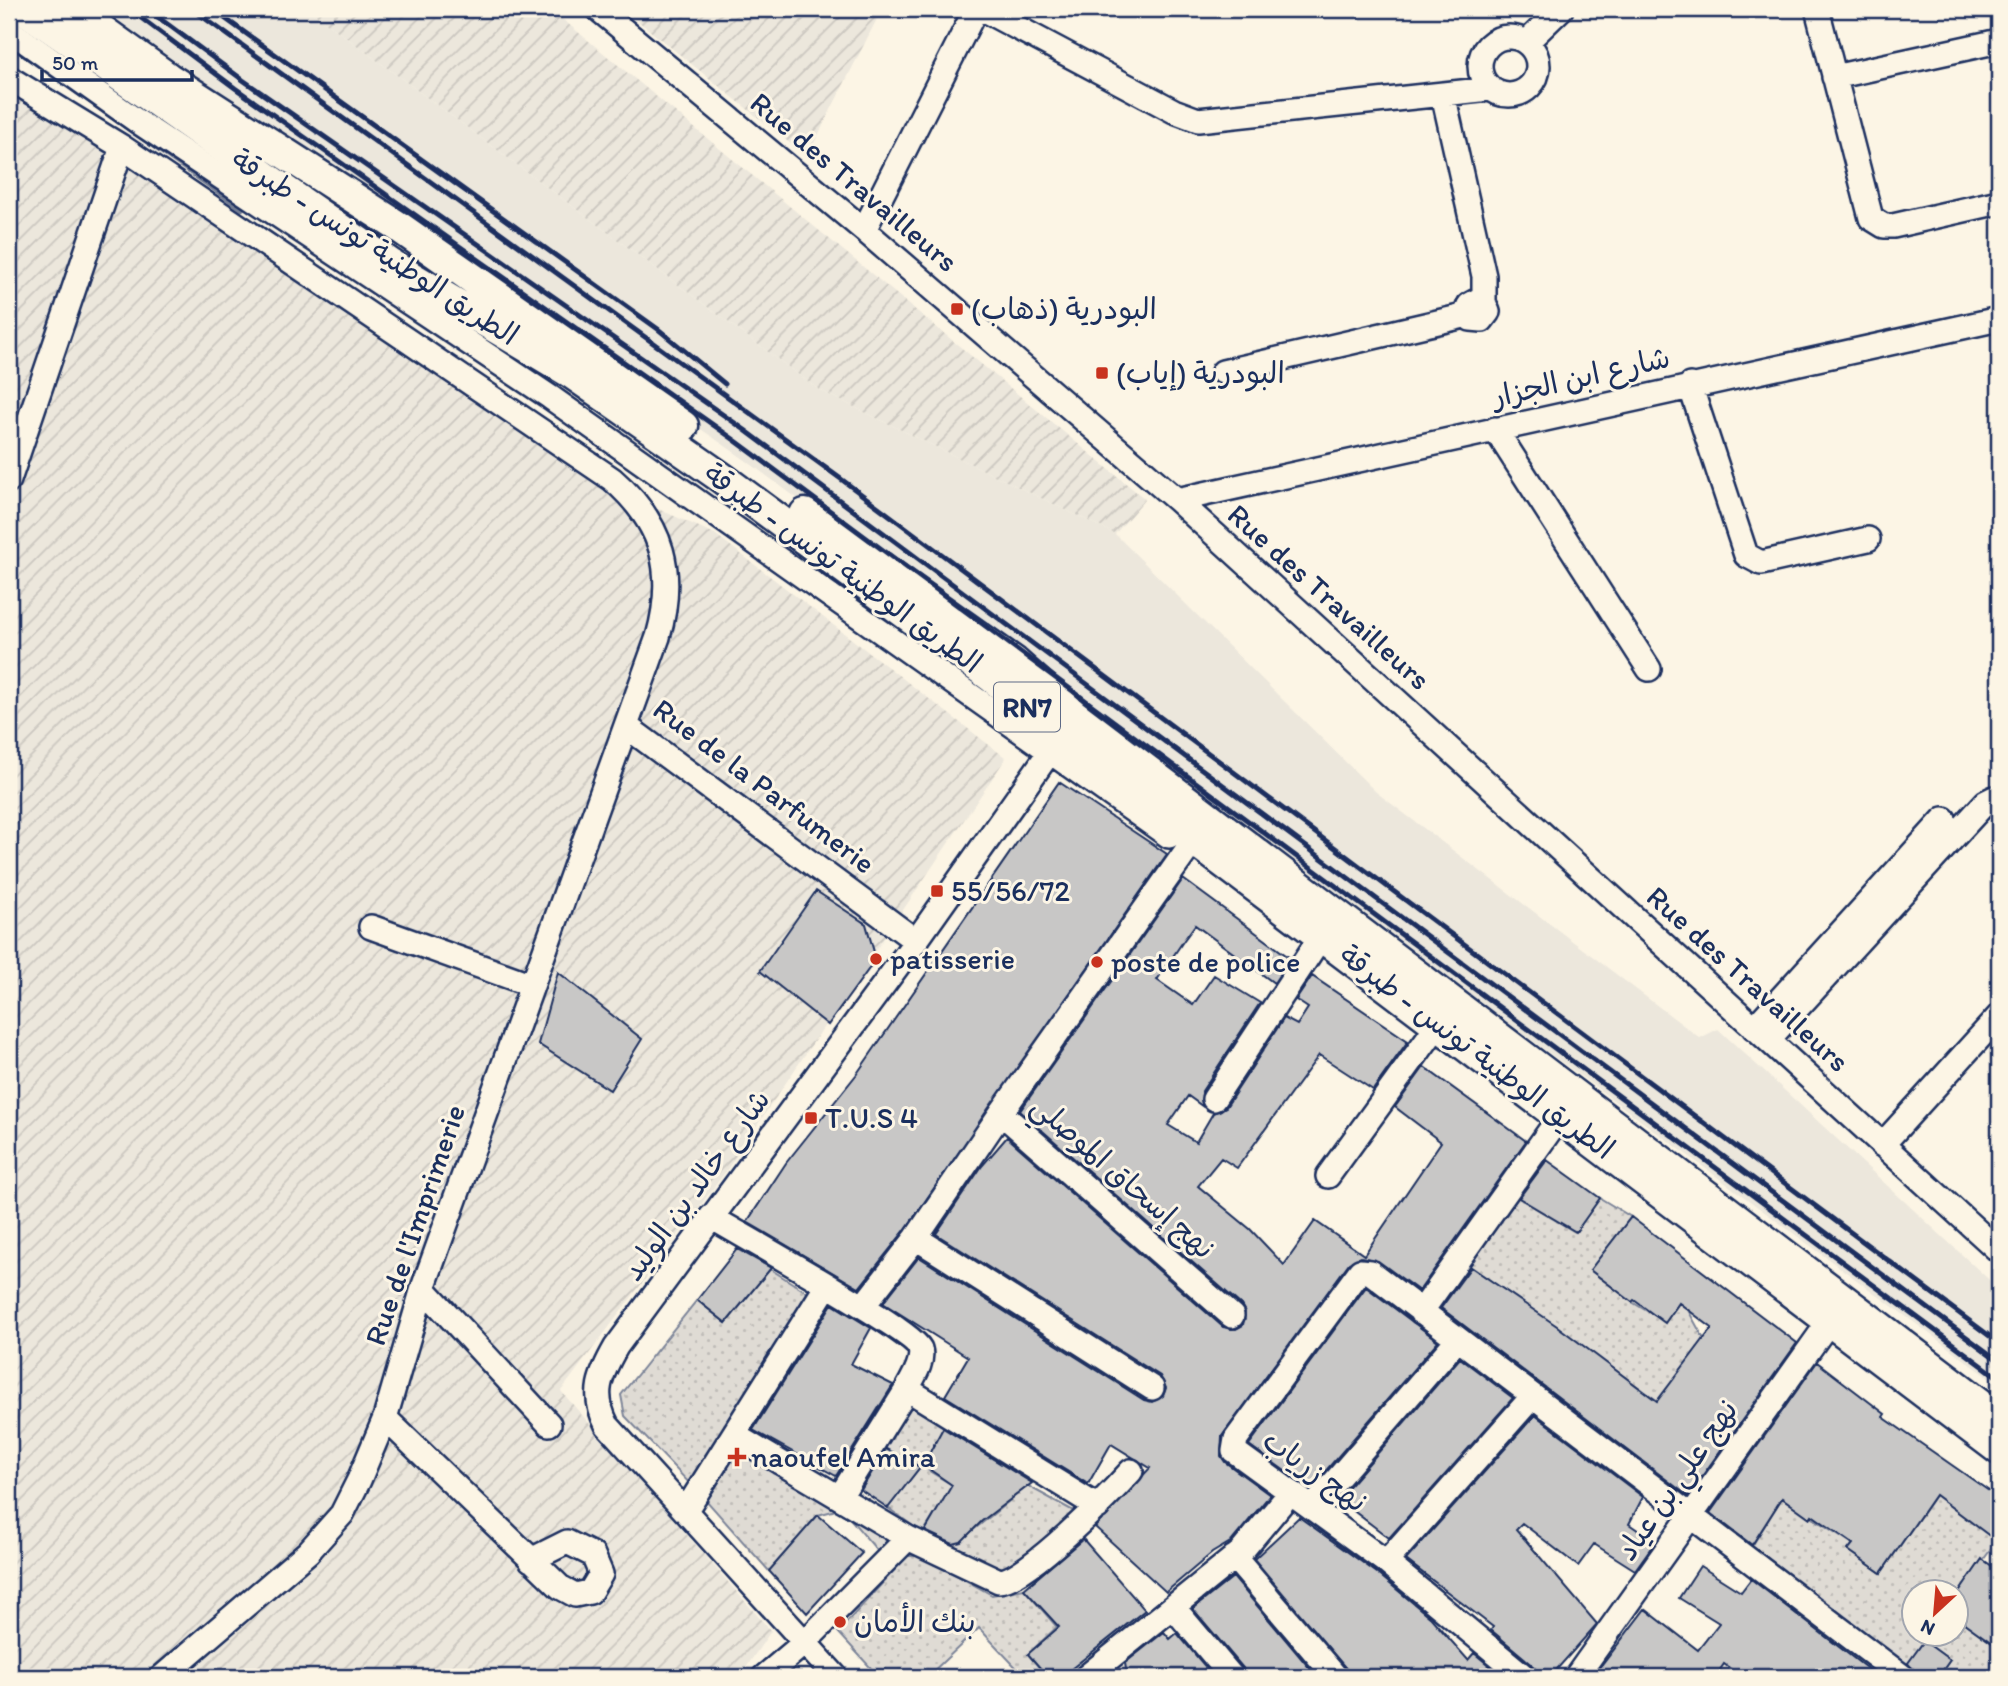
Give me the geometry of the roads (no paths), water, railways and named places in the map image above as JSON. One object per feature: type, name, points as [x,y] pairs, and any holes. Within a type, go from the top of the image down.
[{"type":"main road","name":"الطريق الوطنية تونس - طبرقة","points":[[24,9],[396,268],[570,372],[711,471],[993,678],[1191,844],[1559,1117],[1826,1325],[1999,1449]]},
{"type":"main road","name":"الطريق الوطنية تونس - طبرقة","points":[[72,9],[168,78],[399,227],[1014,662],[1062,735],[1999,1418]]},
{"type":"street","name":"Rue des Travailleurs","points":[[598,9],[864,230],[1177,500],[1999,1251]]},
{"type":"street","points":[[864,230],[976,9]]},
{"type":"street","points":[[982,9],[1174,111],[1198,120],[1490,89],[1512,95],[1532,84],[1538,62],[1527,43],[1505,36],[1485,48],[1479,69],[1490,89]]},
{"type":"street","points":[[1527,43],[1561,9]]},
{"type":"street","points":[[1817,9],[1867,211],[1875,222],[1893,226],[1999,202]]},
{"type":"street","points":[[9,30],[137,121],[407,300],[701,502],[1062,735]]},
{"type":"street","points":[[1835,77],[1999,41]]},
{"type":"street","name":"Rue de la Parfumerie","points":[[9,78],[122,147],[603,472],[638,505],[649,519],[662,554],[668,586],[658,637],[626,726],[916,941]]},
{"type":"street","points":[[1223,372],[1476,309],[1485,276],[1443,94]]},
{"type":"street","points":[[9,480],[122,147]]},
{"type":"street","name":"شارع ابن الجزار","points":[[1177,500],[1999,319]]},
{"type":"street","points":[[1690,385],[1746,555],[1752,561],[1761,563],[1868,539]]},
{"type":"street","points":[[1494,429],[1649,669]]},
{"type":"street","name":"Rue de l'Imprimerie","points":[[162,1677],[327,1532],[350,1499],[385,1418],[423,1288],[626,726]]},
{"type":"street","name":"شارع خالد بن الوليد","points":[[836,1677],[803,1644],[686,1510],[607,1425],[599,1406],[598,1384],[615,1348],[916,941],[1062,735]]},
{"type":"street","points":[[1761,1034],[1986,802],[1994,798],[1999,800]]},
{"type":"street","points":[[1761,1034],[1944,819]]},
{"type":"street","name":"نهج إسحاق الموصلي","points":[[1191,844],[1001,1112],[1233,1316]]},
{"type":"street","points":[[371,927],[532,985]]},
{"type":"street","points":[[1214,1099],[1319,940]]},
{"type":"street","points":[[1882,1145],[1999,1016]]},
{"type":"street","points":[[1328,1176],[1437,1027]]},
{"type":"street","points":[[864,1305],[916,1238],[1001,1112]]},
{"type":"street","points":[[1559,1117],[1421,1312],[1903,1677]]},
{"type":"street","points":[[711,1217],[826,1287],[864,1305],[913,1339],[919,1348],[919,1364],[907,1389],[841,1496]]},
{"type":"street","points":[[916,1238],[1152,1388]]},
{"type":"street","name":"نهج زرياب","points":[[1421,1312],[1370,1272],[1360,1270],[1233,1446],[1241,1460],[1313,1507],[1386,1562],[1525,1677]]},
{"type":"street","points":[[686,1510],[826,1287]]},
{"type":"street","points":[[423,1288],[549,1424]]},
{"type":"street","points":[[1826,1325],[1999,1466]]},
{"type":"street","name":"نهج علي بن عياد","points":[[1576,1677],[1826,1325]]},
{"type":"street","points":[[1313,1507],[1457,1340]]},
{"type":"street","points":[[907,1389],[1098,1507]]},
{"type":"street","points":[[1386,1562],[1532,1397]]},
{"type":"street","points":[[385,1418],[531,1560]]},
{"type":"street","points":[[734,1435],[908,1538],[991,1579],[1005,1581],[1098,1507],[1131,1471]]},
{"type":"street","points":[[1086,1677],[1234,1557],[1291,1492]]},
{"type":"street","points":[[764,1677],[803,1644],[908,1538]]},
{"type":"street","points":[[1234,1557],[1336,1677]]},
{"type":"street","points":[[1174,1608],[1232,1677]]},
{"type":"waterway","points":[[9,44],[242,208]]},
{"type":"railway","points":[[129,9],[235,88],[736,441],[1999,1378]]},
{"type":"railway","points":[[147,9],[243,80],[745,430],[1999,1361]]},
{"type":"railway","points":[[192,9],[841,479],[1999,1343]]},
{"type":"railway","points":[[212,9],[658,329],[725,384]]},
{"type":"place","name":"البودرية (ذهاب)","points":[[957,309]]},
{"type":"place","name":"البودرية (إياب)","points":[[1102,373]]},
{"type":"place","name":"55/56/72","points":[[937,891]]},
{"type":"place","name":"patisserie","points":[[876,959]]},
{"type":"place","name":"poste de police","points":[[1097,962]]},
{"type":"place","name":"T.U.S 4","points":[[811,1118]]},
{"type":"place","name":"naoufel Amira","points":[[737,1457]]},
{"type":"place","name":"بنك الأمان","points":[[840,1622]]}]
